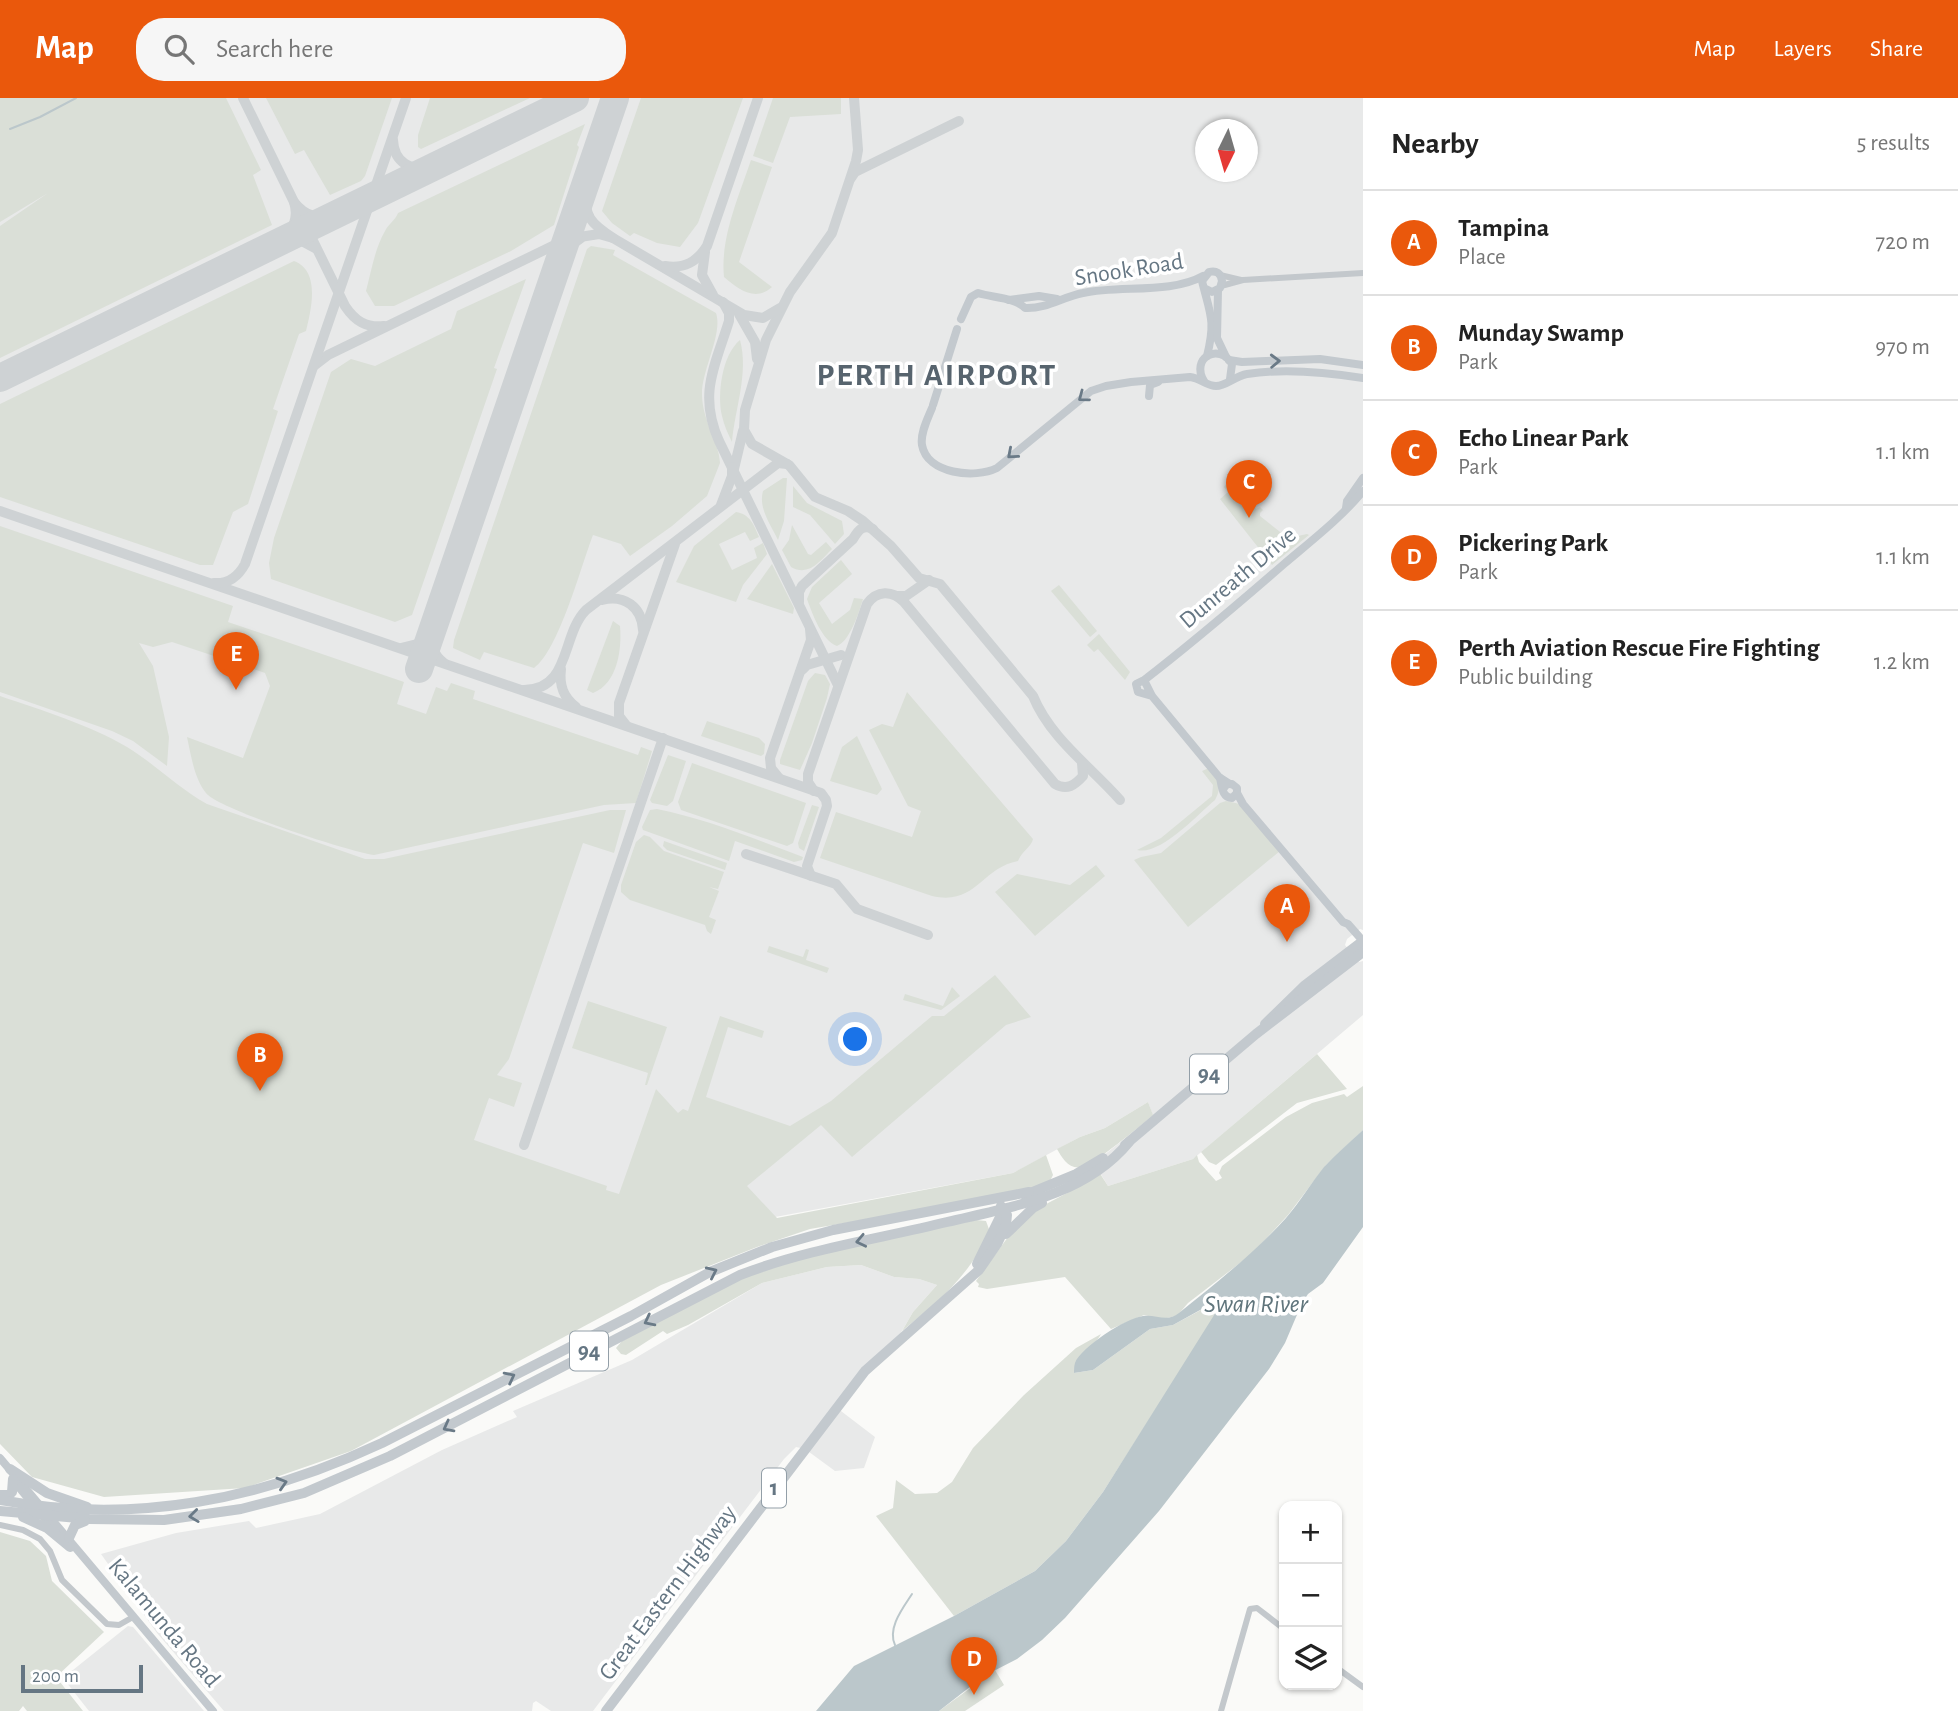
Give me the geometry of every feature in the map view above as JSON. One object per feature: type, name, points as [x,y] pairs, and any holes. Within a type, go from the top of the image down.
[{"type":"highway","name":"Great Eastern Highway","points":[[963,1285],[1004,1209],[1010,1203],[1029,1192],[1076,1174],[1129,1142],[1256,1034],[1304,986],[1362,946]]},
{"type":"highway","name":"Great Eastern Highway","points":[[1004,1209],[1066,1188],[1121,1153],[1129,1142]]},
{"type":"highway","name":"1","points":[[996,1244],[1033,1208],[1066,1188]]},
{"type":"highway","name":"94","points":[[5,1512],[114,1510],[197,1503],[237,1496],[340,1463],[631,1316],[710,1272],[772,1247],[833,1230],[1029,1192]]},
{"type":"highway","name":"Great Eastern Highway","points":[[606,1711],[865,1371],[979,1270],[1008,1219],[1004,1209],[995,1204],[974,1207],[970,1205]]},
{"type":"highway","name":"94","points":[[0,1498],[42,1511],[89,1520],[164,1520],[241,1509],[304,1493],[347,1476],[444,1429],[740,1275],[778,1260],[1004,1209]]},
{"type":"highway","points":[[981,1215],[990,1218],[994,1229]]},
{"type":"highway","points":[[0,1498],[12,1492],[11,1474],[59,1498],[88,1507],[114,1510]]},
{"type":"highway","points":[[5,1512],[47,1528],[69,1542],[75,1525],[89,1520]]},
{"type":"main road","points":[[1204,381],[1200,367],[1207,356],[1212,318],[1202,284],[1203,276],[1212,271],[1220,275],[1217,338],[1233,369],[1230,379]]},
{"type":"main road","name":"Snook Road","points":[[961,319],[975,294],[1016,301],[1055,301],[1107,289],[1180,284],[1203,276]]},
{"type":"main road","points":[[1204,288],[1212,292],[1219,288]]},
{"type":"main road","points":[[957,329],[922,438],[922,446],[927,455],[945,469],[960,473],[990,471],[1091,391],[1112,384],[1195,378],[1219,386],[1230,379],[1251,373],[1306,372],[1363,378]]},
{"type":"main road","points":[[1207,356],[1216,353],[1242,362],[1320,359],[1363,365]]},
{"type":"main road","points":[[1149,396],[1151,384],[1171,379]]},
{"type":"main road","name":"Dunreath Drive","points":[[1346,508],[1347,501],[1363,478]]},
{"type":"main road","name":"Dunreath Drive","points":[[1362,946],[1243,804],[1234,796],[1225,796],[1226,786],[1147,688],[1152,675],[1325,529],[1363,491]]},
{"type":"main road","name":"Kalamunda Road","points":[[0,1458],[213,1711]]},
{"type":"street","name":"Snook Road","points":[[1219,288],[1243,280],[1363,273]]},
{"type":"street","name":"Snook Road","points":[[1220,275],[1243,280]]},
{"type":"street","points":[[0,1525],[23,1530],[40,1539],[50,1551],[62,1580],[107,1624],[119,1625],[133,1616]]},
{"type":"street","points":[[1220,1711],[1248,1614],[1254,1607],[1281,1627]]},
{"type":"street","points":[[1342,1672],[1363,1687]]},
{"type":"shaded area","name":"PERTH AIRPORT","points":[[0,98],[1363,98],[1363,930],[1360,929],[1347,939],[1345,945],[1359,962],[1363,961],[1363,1015],[1193,1159],[1108,1186],[1094,1163],[1153,1116],[1148,1102],[1105,1128],[1080,1137],[1013,1173],[775,1217],[736,1241],[0,1184]]},
{"type":"shaded area","points":[[0,98],[226,98],[261,170],[253,175],[272,225],[0,358],[0,226],[48,193],[0,222]]},
{"type":"shaded area","points":[[266,98],[392,98],[361,181],[330,195],[304,150],[295,154]]},
{"type":"shaded area","points":[[430,98],[530,98],[421,149],[418,147],[418,135]]},
{"type":"shaded area","points":[[641,98],[743,98],[698,223],[680,247],[657,243],[634,233],[630,236],[612,223],[602,211]]},
{"type":"shaded area","points":[[773,98],[841,98],[841,114],[790,117],[773,163],[753,156]]},
{"type":"shaded area","points":[[585,124],[554,225],[511,251],[394,306],[375,306],[366,291],[376,252],[387,228],[398,213]]},
{"type":"shaded area","points":[[751,160],[772,167],[739,262],[772,287],[760,294],[748,293],[724,277],[728,232]]},
{"type":"shaded area","points":[[591,246],[615,250],[613,255],[716,313],[717,331],[702,394],[720,463],[707,496],[672,526],[630,556],[621,544],[593,535],[560,626],[552,644],[534,668],[484,652],[480,660],[453,648],[454,640],[587,249]]},
{"type":"shaded area","points":[[294,261],[308,273],[311,282],[312,302],[306,331],[299,334],[273,409],[278,411],[248,504],[233,512],[213,565],[200,565],[0,497],[0,404]]},
{"type":"shaded area","points":[[526,279],[412,615],[395,622],[271,579],[269,563],[274,538],[331,372],[351,359],[375,366],[451,329],[457,311]]},
{"type":"shaded area","points":[[740,340],[742,378],[732,442],[722,416],[720,397],[725,365]]},
{"type":"shaded area","points":[[1243,472],[1236,479],[1236,483],[1256,509],[1260,507],[1263,510],[1260,516],[1284,535],[1293,531],[1298,536],[1309,535],[1272,565],[1220,499],[1228,492],[1224,487],[1229,480],[1227,474]]},
{"type":"shaded area","points":[[787,478],[784,521],[778,540],[766,516],[762,497],[763,491]]},
{"type":"shaded area","points":[[793,486],[807,503],[842,521],[844,534],[835,544],[810,515],[793,507]]},
{"type":"shaded area","points":[[736,512],[748,518],[759,537],[750,541],[745,532],[719,544],[732,570],[757,558],[754,548],[763,543],[767,554],[743,585],[736,602],[676,582],[694,546]]},
{"type":"shaded area","points":[[792,525],[808,554],[811,555],[826,542],[832,549],[809,569],[797,570],[791,567],[782,550],[789,540]]},
{"type":"shaded area","points":[[0,526],[233,606],[228,622],[404,682],[397,704],[426,714],[436,687],[447,691],[451,683],[475,691],[473,699],[638,755],[641,747],[652,751],[636,803],[604,805],[374,855],[313,838],[234,809],[216,800],[202,787],[187,737],[243,758],[270,686],[265,673],[172,642],[153,647],[139,643],[153,666],[169,737],[167,766],[133,741],[112,731],[0,692]]},
{"type":"shaded area","points":[[841,560],[852,574],[819,603],[832,624],[850,610],[854,598],[863,599],[850,632],[837,646],[822,633],[807,599],[812,587]]},
{"type":"shaded area","points":[[772,564],[794,608],[793,614],[747,599]]},
{"type":"shaded area","points":[[1059,585],[1097,631],[1090,637],[1051,591]]},
{"type":"shaded area","points":[[613,621],[620,626],[617,664],[608,681],[593,693],[587,690]]},
{"type":"shaded area","points":[[1099,634],[1130,672],[1125,680],[1098,649],[1094,652],[1087,645]]},
{"type":"shaded area","points":[[815,673],[825,675],[830,684],[812,743],[800,770],[780,764],[780,760],[808,681]]},
{"type":"shaded area","points":[[907,692],[1033,839],[1018,861],[1005,865],[959,896],[932,896],[820,858],[836,812],[912,837],[921,811],[908,806],[869,730],[882,724],[893,727]]},
{"type":"shaded area","points":[[0,696],[65,718],[113,739],[207,804],[365,859],[384,859],[610,810],[626,810],[614,853],[583,843],[509,1059],[497,1075],[522,1083],[514,1107],[489,1098],[474,1140],[607,1186],[606,1190],[619,1194],[656,1089],[678,1113],[683,1109],[688,1111],[720,1016],[764,1031],[762,1038],[728,1027],[706,1097],[790,1126],[831,1101],[932,1016],[944,1016],[995,975],[1031,1017],[1006,1025],[852,1157],[821,1125],[747,1186],[777,1218],[1013,1173],[1046,1155],[1053,1175],[1050,1181],[1015,1194],[810,1229],[757,1247],[661,1285],[351,1451],[245,1488],[104,1497],[32,1477],[0,1444]]},
{"type":"shaded area","points":[[707,721],[759,738],[765,744],[764,754],[761,756],[701,736]]},
{"type":"shaded area","points":[[857,736],[882,789],[877,795],[830,781],[842,747]]},
{"type":"shaded area","points":[[668,755],[686,761],[673,801],[667,806],[652,803],[650,800]]},
{"type":"shaded area","points":[[692,763],[806,803],[793,843],[787,846],[681,810],[678,802]]},
{"type":"shaded area","points":[[1209,768],[1218,783],[1219,791],[1215,800],[1167,841],[1146,850],[1137,850],[1161,838],[1212,796],[1213,785],[1202,771]]},
{"type":"shaded area","points":[[1226,801],[1240,804],[1280,851],[1188,927],[1134,860],[1161,853],[1220,803]]},
{"type":"shaded area","points":[[812,805],[819,807],[804,851],[799,848],[798,843]]},
{"type":"shaded area","points":[[657,809],[731,830],[803,857],[802,860],[794,862],[735,841],[729,861],[643,830],[650,810]]},
{"type":"shaded area","points":[[644,835],[650,837],[664,851],[724,872],[718,889],[709,887],[719,891],[709,917],[716,920],[711,934],[705,925],[630,900],[621,892],[636,842]]},
{"type":"shaded area","points":[[664,841],[727,863],[725,870],[667,850],[663,846]]},
{"type":"shaded area","points":[[1096,865],[1105,876],[1035,936],[995,892],[1017,874],[1070,885]]},
{"type":"shaded area","points":[[769,946],[803,957],[806,949],[809,950],[806,960],[829,968],[827,973],[767,952]]},
{"type":"shaded area","points":[[952,987],[960,996],[941,1010],[903,1000],[905,994],[943,1006]]},
{"type":"shaded area","points":[[588,1001],[667,1027],[647,1085],[648,1073],[572,1048]]},
{"type":"shaded area","points":[[1317,1054],[1347,1089],[1297,1103],[1216,1165],[1209,1162],[1201,1152]]},
{"type":"shaded area","points":[[1363,1086],[1363,1130],[1326,1165],[1288,1215],[1253,1253],[1188,1303],[1177,1316],[1161,1319],[1144,1315],[1111,1329],[1065,1277],[987,1289],[978,1287],[976,1281],[1016,1226],[1033,1211],[1099,1172],[1108,1186],[1193,1159],[1197,1155],[1199,1162],[1216,1181],[1222,1178],[1219,1173],[1222,1166],[1286,1117],[1312,1103],[1344,1094],[1347,1097]]},
{"type":"shaded area","points":[[1148,1102],[1153,1115],[1088,1164],[1073,1167],[1057,1149],[1105,1128]]},
{"type":"shaded area","points":[[976,1220],[986,1221],[990,1232],[972,1263],[941,1298],[902,1331],[913,1312],[937,1285],[919,1279],[894,1277],[861,1265],[827,1267],[762,1283],[688,1325],[667,1334],[663,1331],[626,1355],[616,1348],[622,1341],[746,1275],[837,1249]]},
{"type":"shaded area","points":[[861,1265],[894,1277],[919,1279],[937,1285],[913,1312],[893,1346],[837,1408],[875,1437],[864,1468],[835,1471],[805,1449],[796,1447],[784,1459],[593,1711],[551,1711],[536,1701],[532,1711],[224,1711],[157,1633],[101,1554],[176,1533],[249,1521],[256,1528],[320,1514],[442,1450],[517,1417],[513,1411],[632,1360],[762,1283],[827,1267]]},
{"type":"shaded area","points":[[1212,1304],[1217,1313],[1103,1492],[1066,1541],[1035,1571],[954,1616],[876,1516],[893,1508],[896,1480],[915,1494],[937,1493],[952,1482],[973,1448],[1024,1395],[1076,1348],[1101,1334],[1081,1355],[1074,1373],[1093,1370],[1150,1329],[1173,1325]]},
{"type":"shaded area","points":[[0,1532],[30,1541],[46,1556],[52,1581],[104,1632],[56,1677],[83,1711],[27,1711],[23,1706],[19,1711],[0,1711]]},
{"type":"shaded area","points":[[128,1626],[133,1627],[204,1711],[89,1711],[63,1678]]},
{"type":"shaded area","points":[[995,1670],[1004,1685],[965,1711],[939,1711]]},
{"type":"water","name":"Swan River","points":[[1363,1130],[1363,1227],[1323,1283],[1308,1294],[1302,1303],[1285,1343],[1269,1369],[1159,1511],[1065,1618],[1017,1659],[984,1676],[939,1711],[816,1711],[854,1666],[954,1616],[1035,1571],[1066,1541],[1103,1492],[1216,1312],[1211,1304],[1173,1325],[1150,1329],[1093,1370],[1074,1373],[1079,1356],[1105,1334],[1135,1318],[1166,1318],[1179,1313],[1234,1268],[1273,1231],[1291,1212],[1324,1167]]},
{"type":"waterway","points":[[10,129],[76,98]]},
{"type":"waterway","points":[[895,1645],[894,1625],[912,1594]]},
{"type":"taxiway","points":[[243,98],[345,306],[362,322],[372,326],[384,326]]},
{"type":"taxiway","points":[[214,583],[232,579],[245,564],[406,98]]},
{"type":"taxiway","points":[[665,266],[689,263],[707,246],[758,98]]},
{"type":"taxiway","points":[[854,98],[858,150],[856,161],[832,233],[790,292],[766,340],[745,410],[744,430],[752,444],[789,465],[815,497],[848,511],[863,521],[891,546],[919,578],[940,584],[1033,696],[1060,739],[1120,800]]},
{"type":"taxiway","points":[[851,178],[855,172],[959,121]]},
{"type":"taxiway","points":[[393,140],[394,148],[405,164],[417,168],[432,168]]},
{"type":"taxiway","points":[[373,205],[391,188]]},
{"type":"taxiway","points":[[584,189],[590,218],[613,238],[744,315],[763,318],[780,308]]},
{"type":"taxiway","points":[[357,204],[372,192]]},
{"type":"taxiway","points":[[315,248],[302,241],[281,241],[294,224],[294,202],[313,216],[336,214]]},
{"type":"taxiway","points":[[559,240],[571,224],[577,208]]},
{"type":"taxiway","points":[[315,365],[328,355],[567,239],[599,234],[613,238]]},
{"type":"taxiway","points":[[562,252],[581,238]]},
{"type":"taxiway","points":[[705,252],[702,275],[713,295]]},
{"type":"taxiway","points":[[723,302],[729,313],[729,321],[711,380],[709,394],[713,424],[838,685]]},
{"type":"taxiway","points":[[739,314],[755,342],[757,359]]},
{"type":"taxiway","points":[[733,473],[743,431]]},
{"type":"taxiway","points":[[524,690],[539,688],[550,681],[558,671],[572,633],[586,610],[778,463],[787,464]]},
{"type":"taxiway","points":[[721,505],[732,476],[732,467]]},
{"type":"taxiway","points":[[0,511],[821,793],[827,806],[807,866],[811,876]]},
{"type":"taxiway","points":[[799,602],[802,586],[861,529],[873,529]]},
{"type":"taxiway","points":[[626,725],[619,716],[619,703],[675,544]]},
{"type":"taxiway","points":[[897,596],[906,596],[929,580]]},
{"type":"taxiway","points":[[814,791],[808,782],[808,774],[867,604],[875,596],[885,593],[895,595],[904,602],[1055,784],[1067,787],[1077,782],[1083,776],[1082,763]]},
{"type":"taxiway","points":[[602,600],[618,599],[630,604],[639,615],[643,630]]},
{"type":"taxiway","points":[[401,648],[421,643],[434,625]]},
{"type":"taxiway","points":[[779,778],[771,768],[770,758],[811,640],[810,629]]},
{"type":"taxiway","points":[[432,631],[433,649],[444,663]]},
{"type":"taxiway","points":[[802,670],[807,665],[841,655]]},
{"type":"taxiway","points":[[561,669],[563,690],[576,707]]},
{"type":"taxiway","points":[[524,1145],[663,738]]},
{"type":"taxiway","points":[[746,854],[836,884],[857,909],[928,935]]},
{"type":"runway","points":[[0,378],[575,98]]},
{"type":"runway","points":[[419,669],[615,98]]},
{"type":"place","name":"Echo Linear Park","points":[[1249,518]]},
{"type":"place","name":"Perth Aviation Rescue Fire Fighting","points":[[236,690]]},
{"type":"place","name":"Tampina","points":[[1287,942]]},
{"type":"place","name":"Munday Swamp","points":[[260,1091]]},
{"type":"place","name":"Pickering Park","points":[[974,1695]]},
{"type":"district","name":"PERTH AIRPORT","points":[[937,375]]}]
